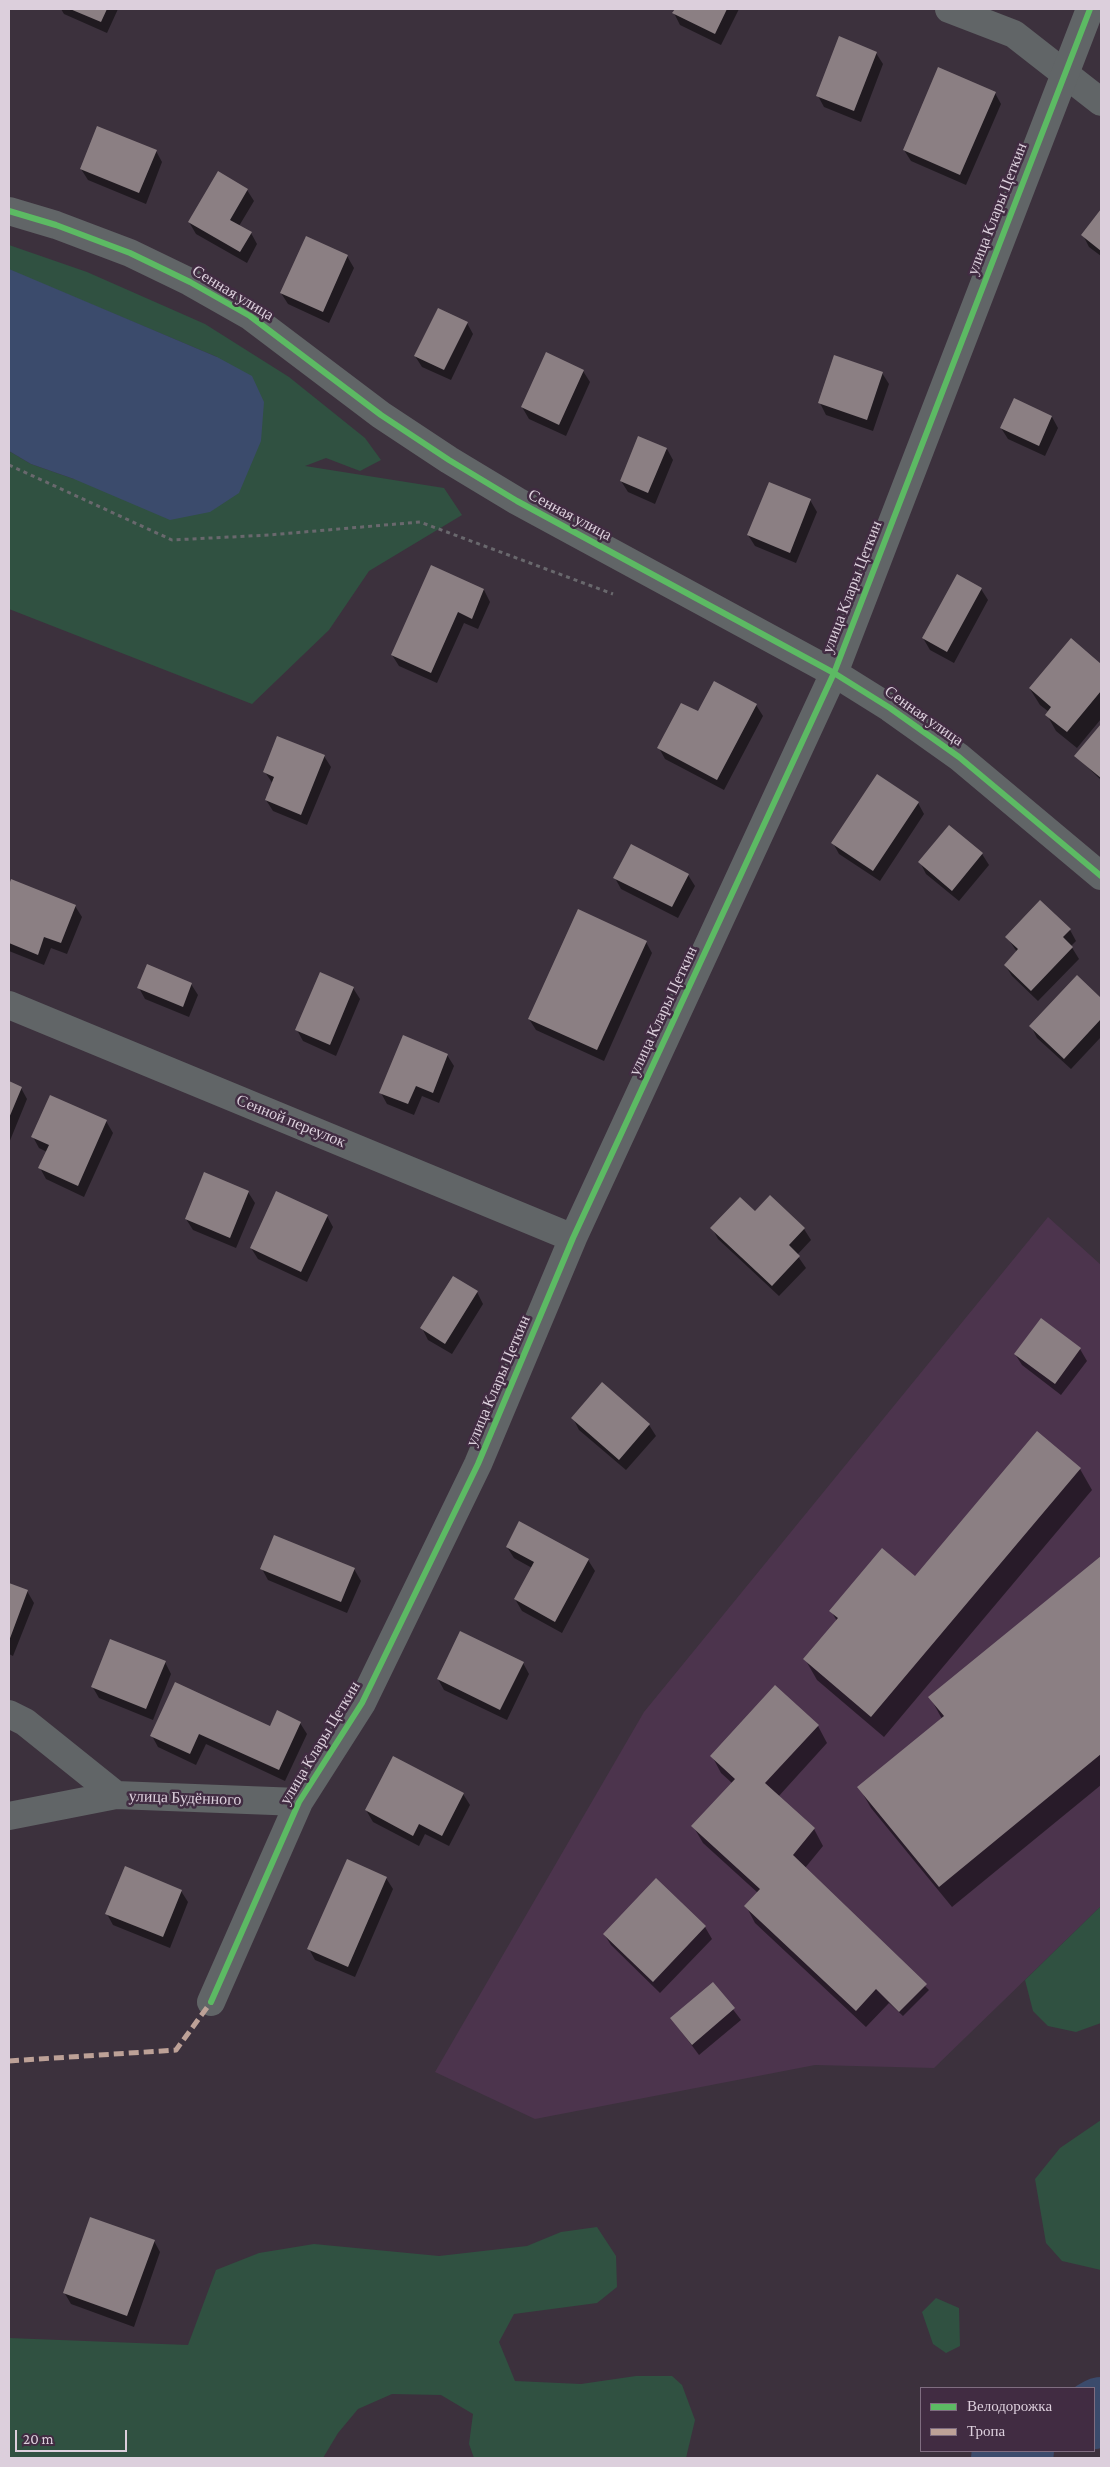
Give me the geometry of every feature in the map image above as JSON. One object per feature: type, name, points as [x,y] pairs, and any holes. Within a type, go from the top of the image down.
[{"type":"street","points":[[949,9],[1014,34],[1101,102]]},
{"type":"street","name":"улица Клары Цеткин","points":[[211,2002],[299,1802],[362,1703],[478,1464],[573,1238],[834,673],[1090,9]]},
{"type":"street","name":"Сенная улица","points":[[9,211],[56,225],[130,253],[190,282],[250,316],[381,415],[466,471],[517,501],[834,673],[890,708],[959,757],[1101,876]]},
{"type":"street","name":"Сенной переулок","points":[[9,1005],[573,1238]]},
{"type":"street","name":"улица Будённого","points":[[9,1714],[25,1722],[116,1795],[299,1802]]},
{"type":"street","points":[[9,1816],[116,1795]]},
{"type":"path","points":[[9,465],[172,540],[270,535],[420,522],[622,598]]},
{"type":"shaded area","points":[[1048,1217],[1101,1265],[1101,1906],[934,2068],[815,2065],[535,2119],[435,2072],[644,1712]]},
{"type":"green space","points":[[9,245],[87,272],[205,324],[289,377],[365,438],[381,460],[360,471],[326,458],[305,466],[444,488],[462,515],[369,571],[329,630],[252,704],[9,609],[9,451],[31,464],[74,479],[217,357],[9,270]]},
{"type":"green space","points":[[1101,1906],[1101,2023],[1076,2032],[1048,2026],[1033,2011],[1025,1980]]},
{"type":"green space","points":[[1101,2120],[1101,2270],[1062,2261],[1046,2243],[1035,2179],[1060,2148]]},
{"type":"green space","points":[[597,2227],[616,2256],[617,2287],[597,2303],[514,2314],[499,2342],[515,2381],[581,2384],[636,2376],[672,2376],[682,2385],[695,2420],[686,2458],[474,2458],[469,2444],[473,2414],[441,2395],[392,2394],[358,2409],[338,2433],[323,2458],[9,2458],[9,2338],[188,2345],[216,2270],[259,2253],[314,2244],[439,2256],[527,2246],[561,2232]]},
{"type":"green space","points":[[936,2298],[959,2308],[960,2346],[946,2353],[933,2344],[922,2312]]},
{"type":"water","points":[[9,269],[217,357],[252,376],[264,402],[261,441],[239,493],[210,512],[170,520],[74,479],[31,464],[9,451]]},
{"type":"building","points":[[70,9],[107,9],[101,22]]},
{"type":"building","points":[[675,9],[727,9],[715,34],[672,13]]},
{"type":"building","points":[[839,36],[877,52],[854,111],[816,96]]},
{"type":"building","points":[[938,67],[996,92],[960,175],[903,150]]},
{"type":"building","points":[[97,126],[157,150],[139,193],[80,169]]},
{"type":"building","points":[[218,171],[248,189],[230,220],[252,232],[240,252],[188,222]]},
{"type":"building","points":[[1101,209],[1101,251],[1081,235]]},
{"type":"building","points":[[306,236],[348,255],[323,312],[280,293]]},
{"type":"building","points":[[438,308],[468,322],[444,370],[414,356]]},
{"type":"building","points":[[546,352],[584,370],[559,425],[521,407]]},
{"type":"building","points":[[834,355],[883,372],[867,420],[818,403]]},
{"type":"building","points":[[1014,398],[1052,416],[1039,446],[1000,428]]},
{"type":"building","points":[[638,436],[667,448],[648,493],[620,481]]},
{"type":"building","points":[[769,482],[811,499],[790,553],[747,535]]},
{"type":"building","points":[[431,565],[484,589],[472,619],[458,612],[431,673],[391,655]]},
{"type":"building","points":[[957,574],[982,588],[947,652],[922,638]]},
{"type":"building","points":[[1071,638],[1101,664],[1101,691],[1067,732],[1045,715],[1051,707],[1029,688]]},
{"type":"building","points":[[714,681],[757,704],[717,780],[657,748],[681,703],[698,711]]},
{"type":"building","points":[[1101,724],[1101,778],[1074,756]]},
{"type":"building","points":[[277,736],[325,755],[301,815],[265,800],[274,777],[263,772]]},
{"type":"building","points":[[877,774],[919,802],[873,871],[831,843]]},
{"type":"building","points":[[949,825],[983,853],[952,891],[918,862]]},
{"type":"building","points":[[631,844],[689,874],[672,907],[613,878]]},
{"type":"building","points":[[11,879],[76,905],[61,943],[44,937],[38,955],[9,943],[9,885]]},
{"type":"building","points":[[1040,900],[1071,929],[1063,937],[1073,947],[1031,991],[1004,965],[1018,949],[1005,937]]},
{"type":"building","points":[[578,909],[647,941],[597,1050],[528,1019]]},
{"type":"building","points":[[147,964],[192,983],[183,1007],[137,988]]},
{"type":"building","points":[[320,972],[354,987],[330,1045],[295,1030]]},
{"type":"building","points":[[1077,975],[1101,998],[1101,1019],[1064,1059],[1029,1026]]},
{"type":"building","points":[[403,1035],[448,1054],[433,1093],[416,1086],[408,1104],[379,1093]]},
{"type":"building","points":[[9,1081],[22,1087],[9,1118]]},
{"type":"building","points":[[50,1095],[107,1120],[78,1186],[38,1168],[49,1145],[31,1137]]},
{"type":"building","points":[[204,1172],[249,1191],[230,1238],[185,1219]]},
{"type":"building","points":[[276,1191],[328,1215],[301,1272],[250,1248]]},
{"type":"building","points":[[770,1195],[805,1228],[789,1245],[800,1256],[772,1286],[710,1228],[740,1197],[755,1211]]},
{"type":"building","points":[[453,1276],[478,1291],[445,1344],[420,1328]]},
{"type":"building","points":[[1041,1318],[1081,1348],[1055,1384],[1014,1354]]},
{"type":"building","points":[[602,1382],[650,1424],[619,1460],[571,1418]]},
{"type":"building","points":[[1037,1431],[1081,1468],[871,1717],[803,1659],[838,1618],[829,1611],[882,1548],[915,1576]]},
{"type":"building","points":[[519,1521],[589,1559],[555,1622],[514,1599],[534,1562],[506,1547]]},
{"type":"building","points":[[274,1535],[355,1568],[341,1602],[260,1569]]},
{"type":"building","points":[[1101,1556],[1101,1754],[939,1887],[857,1787],[944,1716],[928,1697]]},
{"type":"building","points":[[9,1583],[28,1590],[9,1641]]},
{"type":"building","points":[[460,1631],[524,1662],[500,1710],[437,1679]]},
{"type":"building","points":[[110,1639],[166,1661],[146,1709],[91,1687]]},
{"type":"building","points":[[175,1682],[270,1726],[277,1710],[301,1722],[279,1770],[199,1734],[190,1754],[150,1736]]},
{"type":"building","points":[[775,1685],[819,1725],[765,1783],[815,1828],[793,1855],[927,1984],[899,2012],[876,1989],[856,2011],[744,1906],[760,1889],[691,1826],[735,1779],[710,1756]]},
{"type":"building","points":[[393,1756],[464,1793],[442,1836],[419,1824],[413,1836],[365,1810]]},
{"type":"building","points":[[347,1859],[387,1877],[348,1967],[307,1949]]},
{"type":"building","points":[[125,1866],[182,1890],[163,1937],[105,1914]]},
{"type":"building","points":[[656,1878],[706,1926],[653,1982],[603,1934]]},
{"type":"building","points":[[713,1982],[735,2008],[692,2045],[670,2018]]},
{"type":"building","points":[[90,2217],[155,2240],[127,2316],[63,2293]]},
{"type":"waterway","points":[[1095,2414],[1101,2411]]},
{"type":"waterway","points":[[1005,2458],[1018,2452]]},
{"type":"marked path","points":[[9,2061],[176,2050],[211,2002]]},
{"type":"cycle path","points":[[211,2002],[299,1802],[362,1703],[478,1464],[573,1238],[834,673],[1090,9]]},
{"type":"cycle path","points":[[9,211],[56,225],[130,253],[190,282],[250,316],[381,415],[449,460],[517,501],[834,673],[890,708],[959,757],[1101,876]]}]
